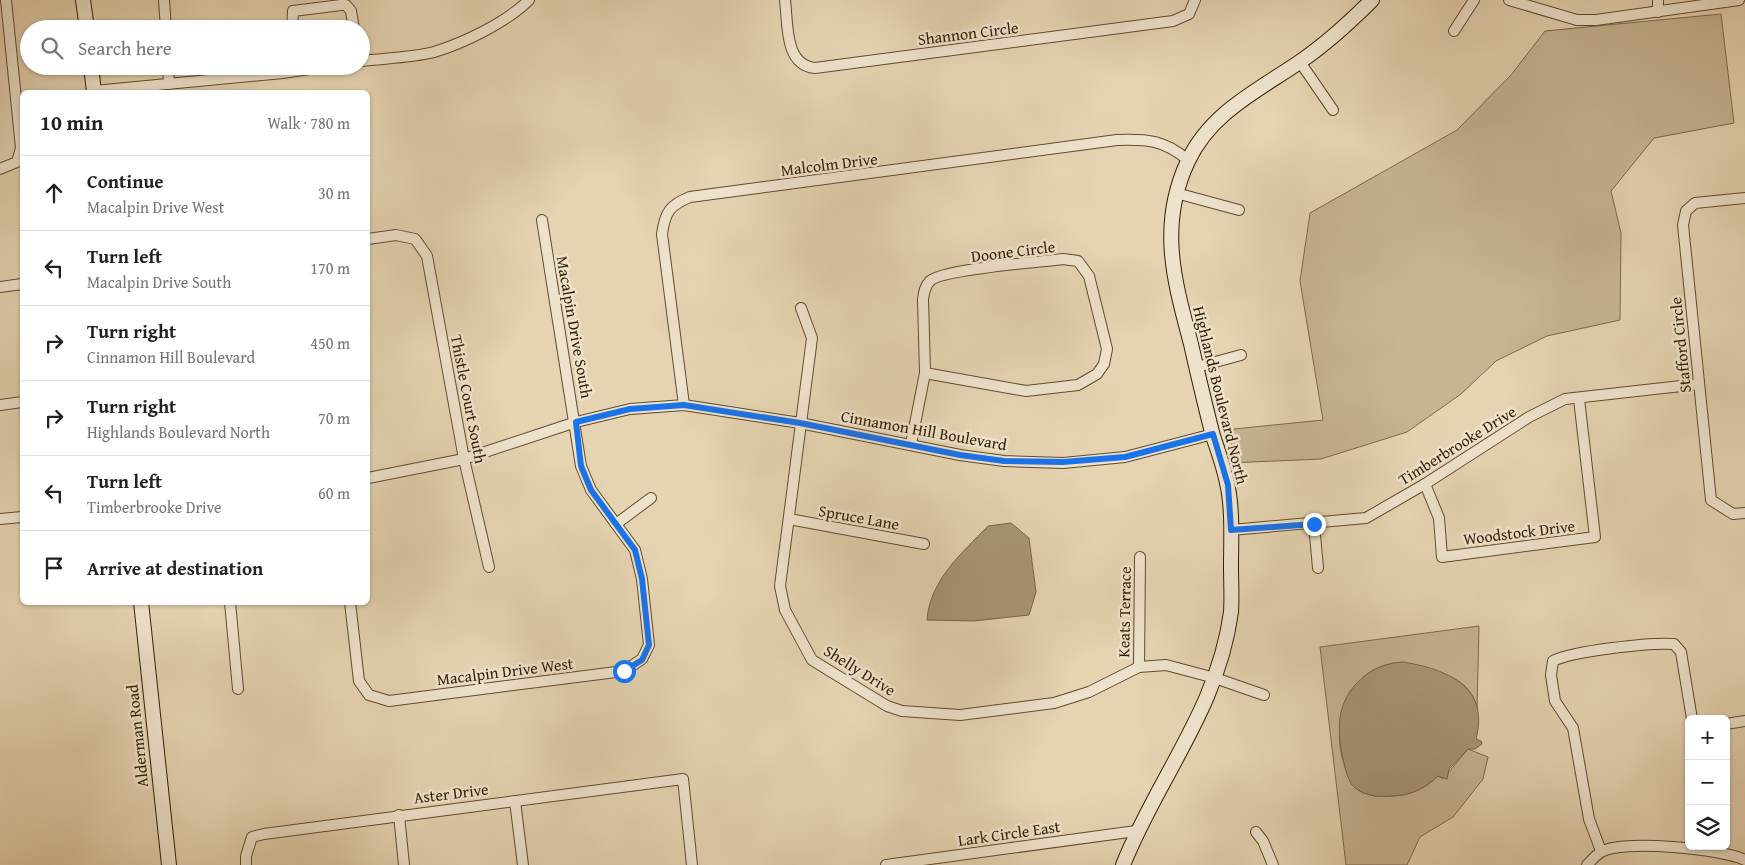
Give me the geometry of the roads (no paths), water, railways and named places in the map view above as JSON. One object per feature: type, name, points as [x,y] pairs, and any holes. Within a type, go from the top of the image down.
[{"type":"street","points":[[6,0],[20,138]]},
{"type":"street","points":[[83,0],[86,20]]},
{"type":"street","points":[[164,0],[165,20]]},
{"type":"street","points":[[370,60],[433,52],[470,38],[521,7],[529,0]]},
{"type":"street","name":"Shannon Circle","points":[[785,0],[793,53],[800,63],[815,68],[1173,21],[1190,14],[1195,0]]},
{"type":"street","name":"Highlands Boulevard North","points":[[1123,865],[1136,831],[1194,729],[1215,678],[1231,611],[1231,530],[1228,485],[1176,289],[1172,263],[1171,218],[1176,192],[1188,160],[1211,128],[1229,109],[1300,62],[1334,35],[1372,0]]},
{"type":"street","points":[[1454,31],[1474,0]]},
{"type":"street","points":[[1509,0],[1576,20],[1596,20],[1739,0]]},
{"type":"street","points":[[1658,0],[1658,12]]},
{"type":"street","points":[[292,20],[293,11],[340,5],[346,6],[351,10],[353,20]]},
{"type":"street","points":[[1300,62],[1333,110]]},
{"type":"street","points":[[92,75],[94,90]]},
{"type":"street","points":[[168,75],[169,84]]},
{"type":"street","points":[[108,90],[246,75]]},
{"type":"street","name":"Malcolm Drive","points":[[684,405],[662,234],[664,218],[674,204],[690,197],[1117,140],[1147,139],[1173,147],[1188,160]]},
{"type":"street","points":[[0,169],[17,162],[20,152]]},
{"type":"street","points":[[1176,192],[1239,210]]},
{"type":"street","name":"Stafford Circle","points":[[1745,198],[1696,203],[1686,211],[1683,225],[1711,500],[1733,514],[1745,513]]},
{"type":"street","name":"Macalpin Drive South","points":[[542,220],[576,422],[581,466],[591,490],[635,550],[642,579],[649,645],[642,660]]},
{"type":"street","name":"Thistle Court South","points":[[370,239],[396,236],[415,239],[427,256],[464,459],[489,567]]},
{"type":"street","name":"Doone Circle","points":[[911,444],[925,373],[923,298],[925,288],[931,280],[950,274],[1063,259],[1078,261],[1089,276],[1107,349],[1104,364],[1097,374],[1078,385],[1026,391],[925,373]]},
{"type":"street","points":[[0,287],[20,284]]},
{"type":"street","name":"Shelly Drive","points":[[801,308],[812,338],[780,586],[785,610],[812,660],[887,706],[902,711],[960,715],[1054,703],[1089,692],[1139,667],[1166,666],[1215,678],[1264,695]]},
{"type":"street","points":[[1196,367],[1241,355]]},
{"type":"street","name":"Timberbrooke Drive","points":[[1231,530],[1366,518],[1425,484],[1529,417],[1565,399],[1579,399],[1699,384]]},
{"type":"street","name":"Woodstock Drive","points":[[1425,484],[1438,518],[1442,557],[1595,537],[1579,399]]},
{"type":"street","points":[[0,405],[20,402]]},
{"type":"street","name":"Cinnamon Hill Boulevard","points":[[370,478],[464,459],[576,422],[630,409],[684,405],[800,423],[960,455],[1004,461],[1063,462],[1125,457],[1213,434]]},
{"type":"street","points":[[616,524],[651,498]]},
{"type":"street","points":[[0,519],[20,516]]},
{"type":"street","name":"Spruce Lane","points":[[789,519],[924,544]]},
{"type":"street","points":[[1314,524],[1318,568]]},
{"type":"street","name":"Keats Terrace","points":[[1139,667],[1140,557]]},
{"type":"street","name":"Alderman Road","points":[[141,605],[169,865]]},
{"type":"street","points":[[230,605],[238,689]]},
{"type":"street","name":"Macalpin Drive West","points":[[350,605],[359,681],[369,695],[389,701],[624,671],[642,660]]},
{"type":"street","points":[[1601,851],[1588,820],[1573,728],[1555,701],[1551,675],[1553,661],[1576,655],[1652,644],[1674,644],[1681,652],[1691,715]]},
{"type":"street","points":[[1730,723],[1745,721]]},
{"type":"street","name":"Aster Drive","points":[[246,865],[246,856],[252,837],[399,815],[683,779],[692,865]]},
{"type":"street","points":[[515,801],[523,865]]},
{"type":"street","points":[[399,815],[404,865]]},
{"type":"street","name":"Lark Circle East","points":[[886,865],[1136,831]]},
{"type":"street","points":[[1256,832],[1263,841],[1273,865]]},
{"type":"street","points":[[1587,865],[1601,851],[1622,846],[1653,846],[1725,853],[1745,860]]}]
